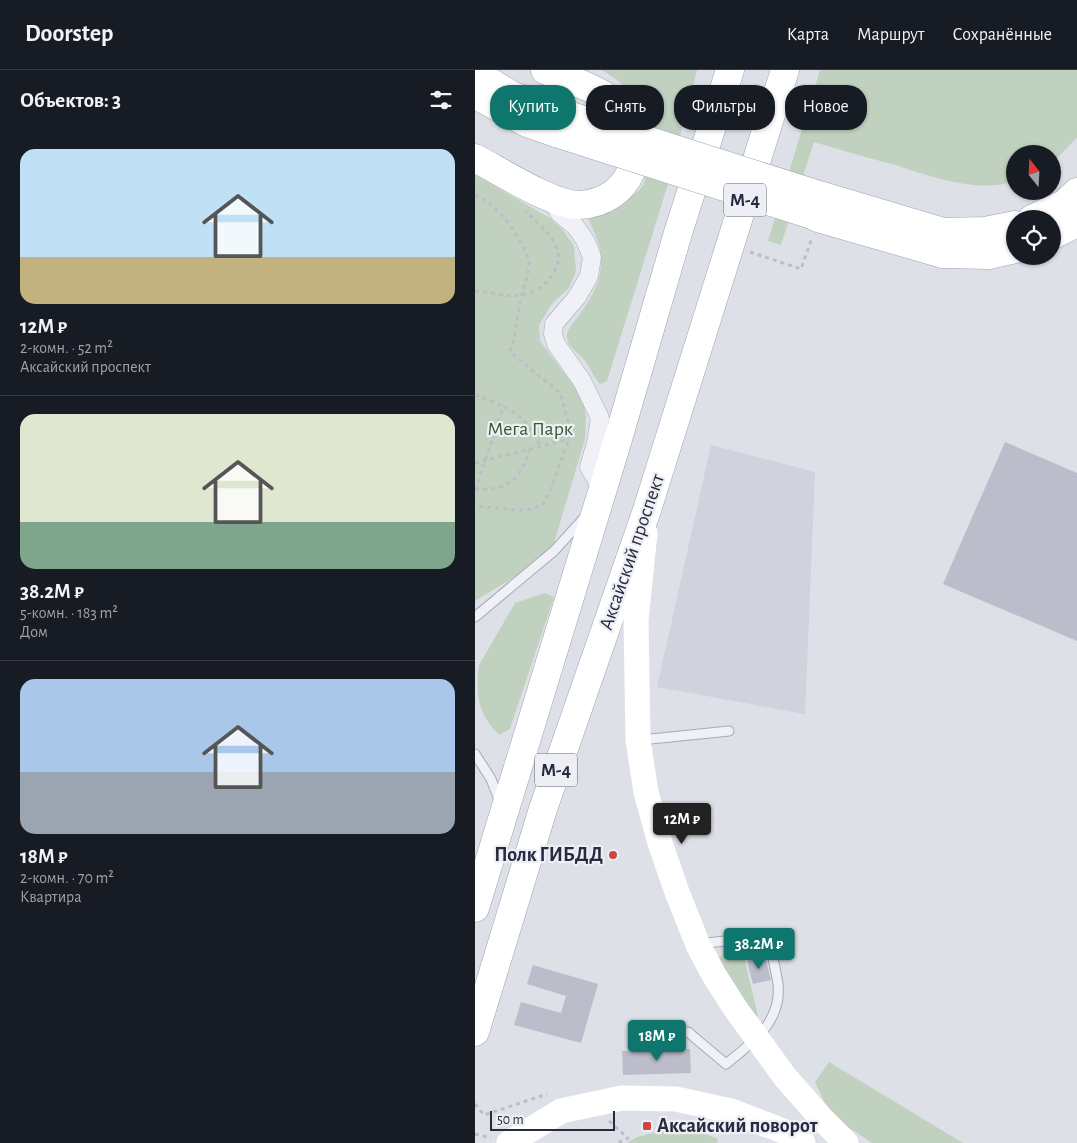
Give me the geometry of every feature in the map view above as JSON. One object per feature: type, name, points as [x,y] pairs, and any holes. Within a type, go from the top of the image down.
[{"type":"main road","points":[[475,158],[554,200],[577,205],[600,202],[615,193],[627,180],[633,166],[636,150],[632,131],[619,107],[587,88],[545,70]]},
{"type":"main road","points":[[702,155],[693,142],[715,70]]},
{"type":"main road","name":"М-4","points":[[475,908],[702,155],[730,70]]},
{"type":"main road","name":"Аксайский проспект","points":[[775,103],[785,70]]},
{"type":"main road","points":[[775,112],[788,101],[799,70]]},
{"type":"main road","points":[[476,78],[513,96],[562,124],[817,209],[943,254],[989,255],[1006,251]]},
{"type":"main road","name":"Аксайский проспект","points":[[475,1032],[543,809],[647,510],[767,130]]},
{"type":"main road","points":[[1051,210],[1064,204],[1077,192]]},
{"type":"main road","points":[[817,209],[943,232],[985,231],[1006,227]]},
{"type":"main road","points":[[1061,231],[1077,223]]},
{"type":"main road","points":[[647,510],[636,620],[638,740],[646,792],[660,843],[698,945],[719,984],[785,1077],[822,1119],[847,1143]]},
{"type":"main road","points":[[509,1143],[561,1111],[621,1098],[675,1098],[731,1111],[792,1140]]},
{"type":"street","points":[[554,200],[559,213],[575,226],[592,257],[589,276],[577,297],[554,324],[553,334],[556,344],[582,382],[600,418],[596,443],[589,466],[600,496]]},
{"type":"lane","points":[[475,617],[554,551],[600,496]]},
{"type":"lane","points":[[638,740],[729,731]]},
{"type":"lane","points":[[475,754],[491,779],[504,811]]},
{"type":"lane","points":[[639,1036],[688,1032],[726,1064],[757,1038],[775,1013],[778,985],[770,942],[733,940],[698,945]]},
{"type":"path","points":[[475,195],[485,199],[512,227],[527,256],[529,266],[521,295],[516,338],[510,352],[560,394],[570,428],[569,439],[549,494],[543,504],[533,509],[518,510],[475,506]]},
{"type":"path","points":[[475,291],[521,295],[545,284],[556,268],[558,251],[549,234],[518,206]]},
{"type":"path","points":[[731,246],[801,269],[817,209]]},
{"type":"path","points":[[475,395],[504,405],[516,412],[526,423],[540,445]]},
{"type":"path","points":[[504,405],[475,490],[489,490],[507,485],[518,475],[525,464],[529,450]]},
{"type":"path","points":[[475,463],[569,439]]},
{"type":"path","points":[[475,1104],[484,1115],[549,1093]]},
{"type":"path","points":[[618,1143],[628,1138]]},
{"type":"shaded area","points":[[711,445],[815,472],[805,714],[657,687]]},
{"type":"green space","points":[[601,70],[697,70],[693,85],[674,85],[674,130],[682,130],[668,184],[607,381],[600,384],[585,361],[572,348],[567,338],[569,329],[594,291],[601,268],[599,245],[588,219],[598,210],[632,195],[641,188],[647,172],[649,130],[664,130],[664,85],[623,85]]},
{"type":"green space","points":[[820,70],[1077,70],[1077,138],[1061,154],[1061,145],[1006,145],[1006,183],[986,186],[954,182],[814,142],[781,245],[768,241],[802,130],[867,130],[867,85],[815,85]]},
{"type":"green space","name":"Мега Парк","points":[[475,175],[550,218],[562,229],[574,246],[576,271],[569,288],[551,305],[539,325],[540,341],[577,390],[584,405],[586,417],[585,439],[554,543],[527,568],[475,601]]},
{"type":"green space","points":[[545,593],[554,597],[510,729],[499,735],[482,711],[477,685],[479,665],[515,603]]},
{"type":"green space","points":[[733,953],[744,957],[758,1016],[745,1016],[718,957]]},
{"type":"green space","points":[[829,1062],[963,1143],[872,1143],[831,1116],[815,1082]]},
{"type":"green space","points":[[683,1125],[718,1139],[717,1143],[627,1143],[637,1137]]},
{"type":"building","points":[[1005,442],[1077,473],[1077,641],[943,584]]},
{"type":"building","points":[[765,956],[771,980],[753,984],[747,961]]},
{"type":"building","points":[[533,965],[598,984],[581,1043],[514,1025],[521,1002],[561,1013],[566,996],[527,984]]},
{"type":"building","points":[[690,1049],[691,1073],[623,1075],[622,1051]]},
{"type":"place","name":"Полк ГИБДД","points":[[613,855]]},
{"type":"place","name":"Аксайский поворот","points":[[647,1126]]}]
